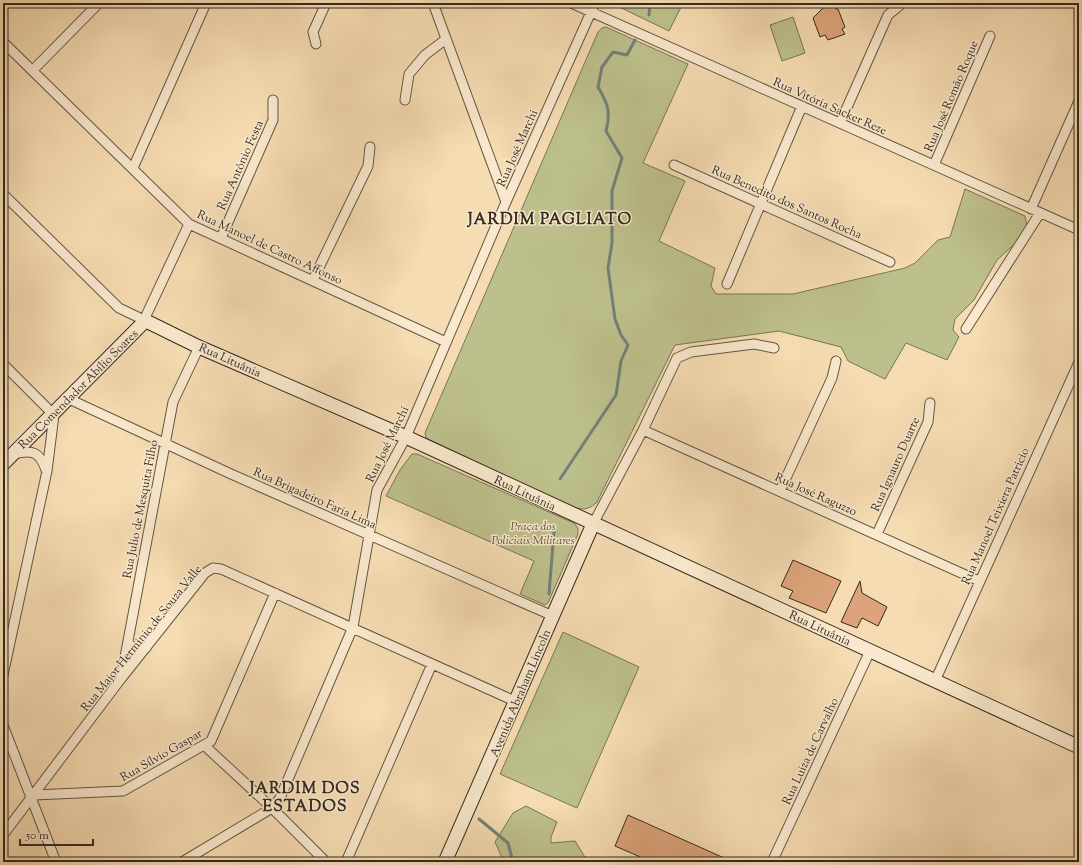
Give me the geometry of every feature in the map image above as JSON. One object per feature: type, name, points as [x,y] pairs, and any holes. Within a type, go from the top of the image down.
[{"type":"street","points":[[33,70],[99,3]]},
{"type":"street","points":[[133,168],[206,3]]},
{"type":"street","points":[[316,44],[313,32],[326,3]]},
{"type":"street","points":[[433,3],[506,202]]},
{"type":"street","name":"Rua Vitória Sacker Reze","points":[[571,3],[1079,230]]},
{"type":"street","name":"Rua José Marchi","points":[[182,862],[272,808],[280,798],[353,627],[371,536],[377,490],[406,437],[506,202],[595,3]]},
{"type":"street","points":[[840,123],[888,15],[899,6]]},
{"type":"street","name":"Rua José Romão Roque","points":[[934,165],[990,36]]},
{"type":"street","points":[[405,100],[409,74],[425,55],[446,39]]},
{"type":"street","name":"Rua Manoel de Castro Affonso","points":[[3,42],[189,224],[446,342]]},
{"type":"street","name":"Rua Antônio Festa","points":[[221,238],[273,120],[273,100]]},
{"type":"street","points":[[1031,209],[1079,101]]},
{"type":"street","points":[[727,284],[802,106]]},
{"type":"street","points":[[313,280],[368,166],[370,147]]},
{"type":"street","name":"Rua Benedito dos Santos Rocha","points":[[674,165],[890,262]]},
{"type":"street","name":"Rua Lituânia","points":[[3,194],[119,308],[199,347],[406,437],[1079,747]]},
{"type":"street","points":[[966,329],[1040,213]]},
{"type":"street","name":"Rua Comendador Abílio Soares","points":[[3,464],[54,415],[141,325],[189,224]]},
{"type":"street","points":[[593,524],[643,430],[677,358],[682,354],[754,344],[774,348]]},
{"type":"street","name":"Rua Julio de Mesquita Filho","points":[[120,680],[173,402],[199,347]]},
{"type":"street","points":[[780,491],[832,378],[836,360]]},
{"type":"street","name":"Rua Manoel Teixiera Patricio","points":[[935,681],[1079,362]]},
{"type":"street","points":[[3,364],[54,415],[47,471],[3,674]]},
{"type":"street","name":"Rua Brigadeiro Faria Lima","points":[[69,399],[165,444],[553,616]]},
{"type":"street","name":"Rua Ignauro Duarte","points":[[877,534],[928,422],[930,403]]},
{"type":"street","name":"Rua José Raguzzo","points":[[643,430],[979,581]]},
{"type":"street","points":[[14,454],[26,451],[36,454],[43,460],[47,471]]},
{"type":"street","name":"Avenida Abraham Lincoln","points":[[446,862],[517,702],[593,524]]},
{"type":"street","name":"Rua Major Herminio de Souza Valle","points":[[3,835],[120,680],[205,573],[213,568],[221,569],[353,627],[517,702]]},
{"type":"street","name":"Rua Sílvio Gaspar","points":[[33,796],[123,791],[205,746],[211,741],[275,593]]},
{"type":"street","points":[[128,641],[130,646],[136,649],[142,650],[146,648]]},
{"type":"street","points":[[3,655],[10,643]]},
{"type":"street","name":"Rua Luiza de Carvalho","points":[[772,862],[870,651]]},
{"type":"street","points":[[346,862],[432,664]]},
{"type":"street","points":[[3,725],[33,796],[56,862]]},
{"type":"street","points":[[205,746],[272,808],[326,862]]},
{"type":"green space","points":[[611,3],[683,3],[669,31]]},
{"type":"green space","points":[[793,17],[805,53],[782,61],[770,25]]},
{"type":"green space","points":[[606,27],[688,64],[643,163],[685,181],[659,241],[715,268],[711,286],[716,294],[793,294],[905,268],[915,263],[938,240],[950,237],[965,189],[1025,216],[1027,226],[1018,241],[997,260],[974,300],[955,319],[953,330],[959,337],[947,360],[906,343],[885,379],[848,361],[841,347],[779,331],[675,345],[597,502],[591,507],[581,509],[570,506],[426,438],[425,433],[598,32],[602,28]]},
{"type":"green space","name":"Praça dos Policiais Militares","points":[[412,454],[417,454],[574,523],[578,528],[578,534],[548,603],[545,605],[520,594],[534,561],[386,496],[400,470]]},
{"type":"green space","points":[[563,632],[639,667],[577,808],[500,774]]},
{"type":"green space","points":[[526,806],[557,822],[551,837],[551,843],[575,841],[588,862],[504,862],[495,842],[513,813]]},
{"type":"building","points":[[828,3],[833,3],[836,9],[838,9],[845,27],[842,29],[845,34],[828,40],[825,35],[820,37],[813,18]]},
{"type":"building","points":[[793,560],[841,581],[826,613],[789,598],[793,591],[781,586]]},
{"type":"building","points":[[860,581],[862,593],[887,607],[878,626],[862,618],[857,628],[841,622]]},
{"type":"building","points":[[628,815],[733,862],[652,862],[615,846]]},
{"type":"waterway","points":[[649,15],[650,3]]},
{"type":"waterway","points":[[560,479],[616,395],[621,361],[628,345],[621,335],[615,319],[608,268],[612,243],[612,191],[622,158],[606,131],[608,108],[598,87],[602,67],[613,52],[627,55],[635,40]]},
{"type":"waterway","points":[[549,594],[554,531]]},
{"type":"waterway","points":[[479,819],[508,843],[513,862]]},
{"type":"district","name":"JARDIM PAGLIATO","points":[[550,218]]},
{"type":"district","name":"JARDIM DOS ESTADOS","points":[[305,796]]}]
